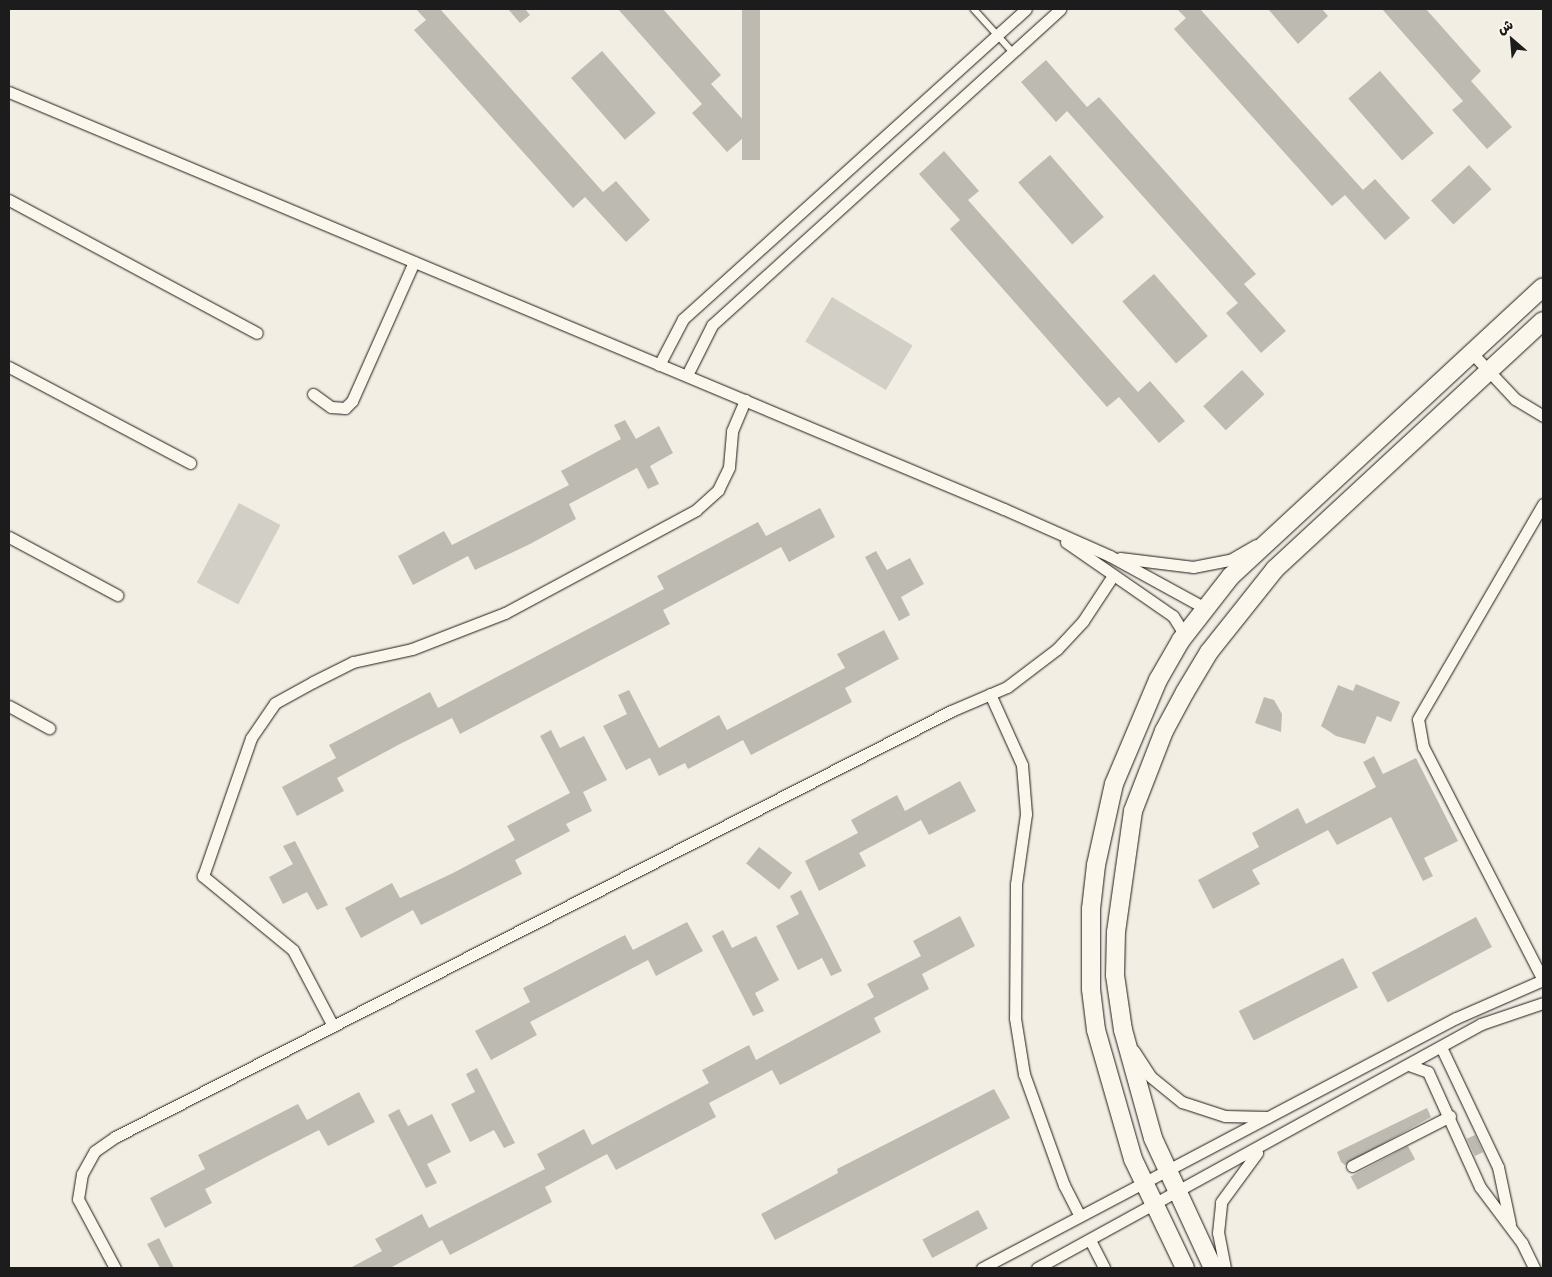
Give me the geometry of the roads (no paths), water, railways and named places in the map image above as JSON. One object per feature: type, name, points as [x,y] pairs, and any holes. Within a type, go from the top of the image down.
[{"type":"main road","points":[[1185,1268],[1145,1182],[1116,1113],[1096,1030],[1091,989],[1091,910],[1096,865],[1114,784],[1143,710],[1181,640],[1205,608],[1276,531],[1470,351],[1543,287]]},
{"type":"main road","points":[[1213,1268],[1166,1170],[1142,1106],[1123,1030],[1115,975],[1116,932],[1133,811],[1164,731],[1208,652],[1275,569],[1487,370],[1543,321]]},
{"type":"street","points":[[659,364],[683,319],[1026,9]]},
{"type":"street","points":[[687,375],[712,325],[1060,9]]},
{"type":"street","points":[[9,92],[687,375],[1110,556],[1205,608]]},
{"type":"street","points":[[9,200],[257,333]]},
{"type":"street","points":[[313,394],[331,407],[345,408],[352,401],[414,262]]},
{"type":"street","points":[[1470,351],[1515,399],[1543,416]]},
{"type":"street","points":[[9,367],[190,463]]},
{"type":"street","points":[[333,1026],[293,950],[203,876],[251,738],[274,703],[353,662],[412,649],[505,613],[696,510],[718,490],[729,467],[732,430],[745,400]]},
{"type":"street","points":[[982,1268],[1079,1215],[1270,1117],[1456,1018],[1543,980],[1423,747],[1418,719],[1543,504]]},
{"type":"street","points":[[1110,556],[1175,567],[1213,565],[1250,549],[1276,531]]},
{"type":"street","points":[[1053,532],[1112,577],[1173,616],[1181,629],[1181,640]]},
{"type":"street","points":[[9,537],[117,595]]},
{"type":"street","points":[[116,1268],[78,1199],[82,1174],[96,1151],[333,1026],[1007,687],[1057,649],[1084,621],[1112,577]]},
{"type":"street","points":[[990,694],[1022,765],[1026,814],[1016,884],[1015,1018],[1023,1065],[1064,1186],[1079,1215]]},
{"type":"street","points":[[9,706],[49,728]]},
{"type":"street","points":[[1037,1268],[1155,1203],[1260,1150],[1481,1024],[1543,1005]]},
{"type":"street","points":[[1123,1030],[1151,1077],[1182,1102],[1225,1116],[1270,1117]]},
{"type":"street","points":[[1441,1048],[1498,1167],[1511,1228]]},
{"type":"street","points":[[1409,1064],[1428,1072],[1450,1116],[1480,1187],[1511,1228],[1534,1268]]},
{"type":"street","points":[[1352,1166],[1450,1116]]},
{"type":"street","points":[[1224,1268],[1218,1233],[1221,1202],[1260,1150]]},
{"type":"street","points":[[1090,1240],[1104,1268]]},
{"type":"lane","points":[[974,9],[1012,51]]}]
